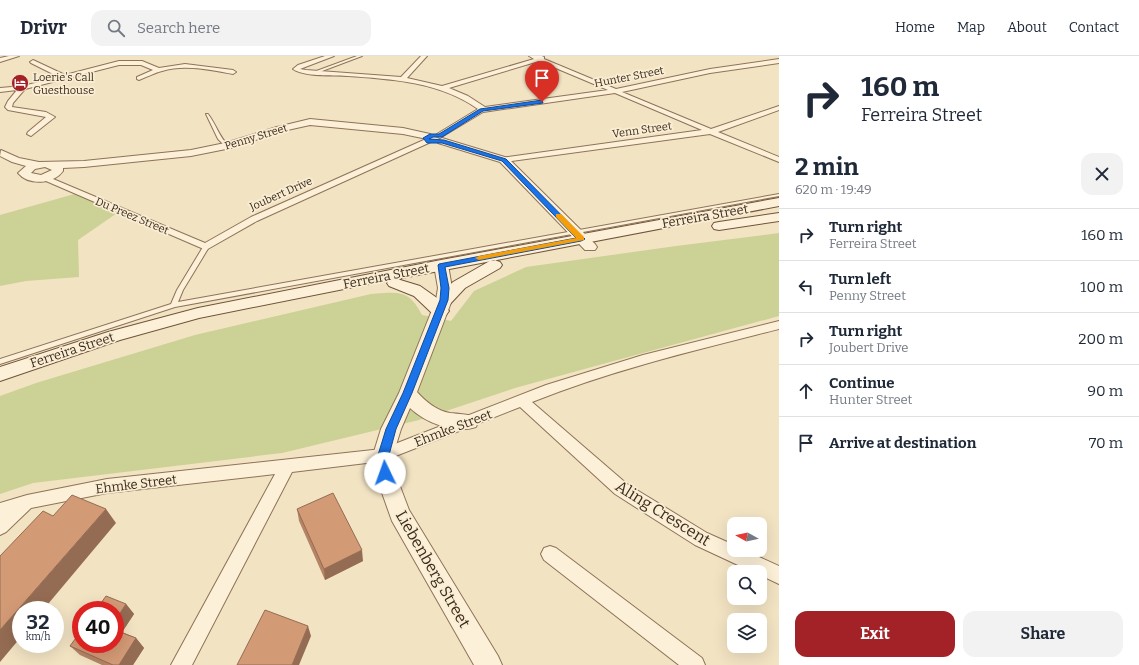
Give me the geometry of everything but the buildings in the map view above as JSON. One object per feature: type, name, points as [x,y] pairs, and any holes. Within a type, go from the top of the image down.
[{"type":"main road","name":"Ferreira Street","points":[[0,374],[114,336],[183,316],[261,300],[442,269],[582,239],[779,202]]},
{"type":"main road","name":"Ferreira Street","points":[[0,384],[112,345],[161,330],[212,318],[395,283],[442,269],[494,265],[582,239],[779,217]]},
{"type":"main road","points":[[395,283],[420,292],[442,305],[458,285],[494,265]]},
{"type":"street","points":[[0,60],[16,56]]},
{"type":"street","points":[[331,56],[300,66],[296,69],[313,73],[403,79],[442,88],[478,103],[482,110],[441,138]]},
{"type":"street","points":[[403,79],[424,56]]},
{"type":"street","points":[[442,88],[535,57],[548,56]]},
{"type":"street","points":[[535,57],[779,160]]},
{"type":"street","name":"Hunter Street","points":[[482,110],[617,91],[717,69],[779,61]]},
{"type":"street","points":[[33,62],[64,77]]},
{"type":"street","points":[[0,90],[23,88],[112,64],[142,64],[157,69]]},
{"type":"street","points":[[139,78],[157,69],[190,65],[233,72]]},
{"type":"street","points":[[23,88],[10,102],[8,107],[10,109],[46,114],[50,117],[31,134]]},
{"type":"street","name":"Venn Street","points":[[504,160],[712,131],[779,108]]},
{"type":"street","name":"Penny Street","points":[[56,174],[84,164],[191,153],[227,146],[280,129],[310,122],[403,131],[428,139],[441,138]]},
{"type":"street","points":[[441,138],[504,160],[582,239]]},
{"type":"street","name":"Joubert Drive","points":[[206,247],[254,219],[428,139]]},
{"type":"street","points":[[0,153],[16,160],[38,165],[56,174]]},
{"type":"street","points":[[0,153],[9,163],[33,177],[43,178],[56,174]]},
{"type":"street","points":[[24,173],[30,167],[38,165]]},
{"type":"street","name":"Du Preez Street","points":[[56,174],[206,247]]},
{"type":"street","name":"Liebenberg Street","points":[[442,269],[442,305],[408,393],[391,429],[383,455],[385,473],[400,514],[489,665]]},
{"type":"street","name":"Ehmke Street","points":[[0,510],[27,502],[108,486],[383,455],[522,402],[551,389],[643,359],[779,325]]},
{"type":"street","points":[[408,393],[417,405],[427,413],[439,418],[469,422]]},
{"type":"street","name":"Aling Crescent","points":[[522,402],[621,489],[702,539],[779,575]]},
{"type":"street","points":[[181,665],[287,466]]},
{"type":"street","points":[[0,527],[27,502]]},
{"type":"street","points":[[550,554],[695,665]]},
{"type":"lane","points":[[313,73],[360,56]]},
{"type":"lane","points":[[207,114],[213,122],[219,140],[227,146]]},
{"type":"lane","points":[[0,362],[174,305],[582,239],[779,195]]},
{"type":"lane","points":[[756,220],[779,221]]},
{"type":"lane","name":"Joubert Drive","points":[[174,305],[180,290],[206,247]]},
{"type":"green space","points":[[78,193],[120,211],[78,240],[79,277],[26,281],[0,286],[0,215]]},
{"type":"green space","points":[[779,233],[779,316],[515,388],[419,420],[282,453],[33,483],[0,494],[0,396],[36,383],[195,335],[371,294],[402,294],[412,300],[422,315],[451,321],[474,291],[526,267]]},
{"type":"slow traffic","points":[[479,258],[581,239],[559,216]]},
{"type":"place","name":"Loerie's Call Guesthouse","points":[[20,83]]},
{"type":"route","points":[[385,473],[383,455],[391,429],[408,393],[444,300],[445,288],[441,265],[581,239],[504,160],[442,141],[429,142],[425,138],[432,135],[440,136],[482,110],[542,102]]}]
